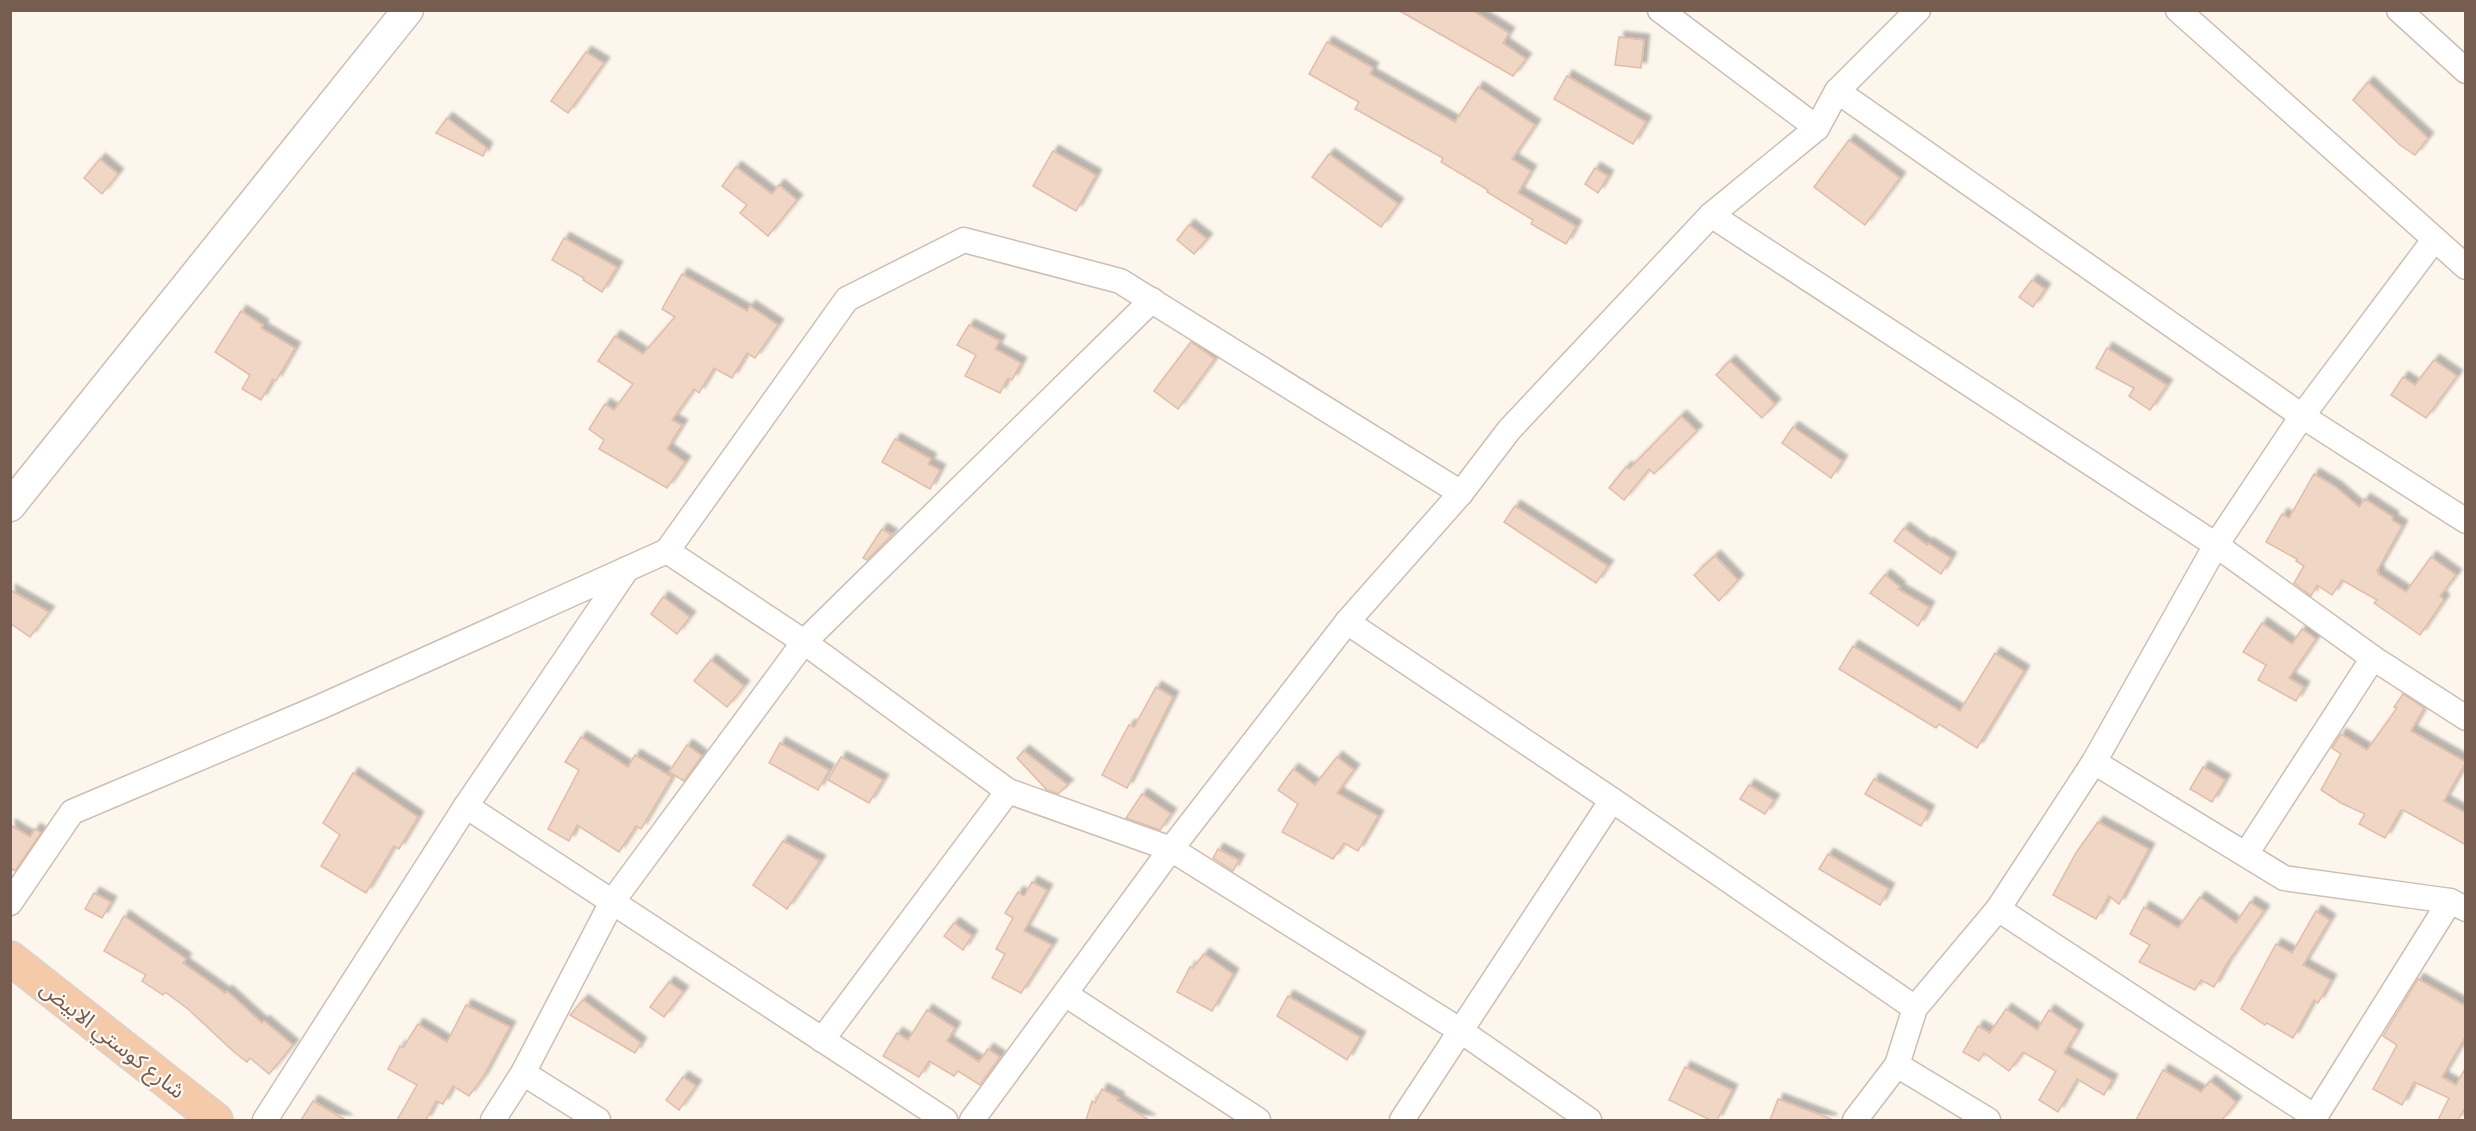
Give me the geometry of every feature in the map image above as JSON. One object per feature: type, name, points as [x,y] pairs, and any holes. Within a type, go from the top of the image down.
[{"type":"highway","name":"شارع كوستي الابيض","points":[[10,958],[216,1120]]},
{"type":"street","points":[[10,506],[408,10]]},
{"type":"street","points":[[1660,10],[1816,128]]},
{"type":"street","points":[[972,1120],[1171,849],[1347,622],[1461,493],[1509,430],[1711,215],[1816,128],[1837,91],[1918,10]]},
{"type":"street","points":[[2399,10],[2466,71]]},
{"type":"street","points":[[2184,13],[2466,267]]},
{"type":"street","points":[[1837,91],[2302,416],[2466,521]]},
{"type":"street","points":[[1711,215],[2216,545],[2373,657],[2466,718]]},
{"type":"street","points":[[10,903],[72,813],[320,708],[667,551],[847,299],[964,240],[1120,281],[1461,493]]},
{"type":"street","points":[[1855,1120],[1897,1065],[1915,1008],[1998,909],[2094,762],[2216,545],[2302,416],[2434,240]]},
{"type":"street","points":[[493,1120],[523,1073],[612,902],[804,642],[1152,300]]},
{"type":"street","points":[[667,551],[804,642],[1008,791],[1171,849],[1461,1031],[1589,1120]]},
{"type":"street","points":[[265,1120],[466,806],[627,569]]},
{"type":"street","points":[[1347,622],[1915,1008]]},
{"type":"street","points":[[2246,854],[2373,657]]},
{"type":"street","points":[[1998,909],[2314,1119],[2458,905],[2284,878],[2094,762]]},
{"type":"street","points":[[822,1040],[1008,791]]},
{"type":"street","points":[[1402,1120],[1612,800]]},
{"type":"street","points":[[466,806],[945,1120]]},
{"type":"street","points":[[1065,994],[1258,1120]]},
{"type":"street","points":[[1897,1065],[1988,1120]]},
{"type":"street","points":[[523,1073],[598,1120]]},
{"type":"building","points":[[1398,10],[1472,10],[1509,33],[1503,43],[1526,59],[1513,76]]},
{"type":"building","points":[[1619,37],[1644,40],[1641,68],[1615,65]]},
{"type":"building","points":[[1327,42],[1373,68],[1370,74],[1455,122],[1478,87],[1535,125],[1512,159],[1531,171],[1518,193],[1576,226],[1566,244],[1531,224],[1533,220],[1441,162],[1443,158],[1355,109],[1359,102],[1309,74]]},
{"type":"building","points":[[586,52],[604,63],[568,113],[551,101]]},
{"type":"building","points":[[1567,76],[1646,122],[1633,144],[1554,99]]},
{"type":"building","points":[[2368,82],[2428,138],[2415,155],[2400,145],[2353,100]]},
{"type":"building","points":[[447,118],[487,148],[483,156],[436,133]]},
{"type":"building","points":[[1849,140],[1900,178],[1865,225],[1814,187]]},
{"type":"building","points":[[1053,151],[1096,175],[1076,211],[1033,186]]},
{"type":"building","points":[[1329,154],[1398,204],[1381,227],[1312,177]]},
{"type":"building","points":[[100,159],[118,174],[102,194],[84,178]]},
{"type":"building","points":[[736,167],[772,194],[779,185],[797,200],[768,236],[740,213],[747,205],[722,186]]},
{"type":"building","points":[[1595,168],[1608,176],[1598,193],[1585,184]]},
{"type":"building","points":[[1189,225],[1207,239],[1194,254],[1177,240]]},
{"type":"building","points":[[564,238],[617,267],[602,292],[583,280],[584,278],[552,260]]},
{"type":"building","points":[[682,274],[747,311],[750,306],[778,325],[755,358],[747,353],[732,378],[714,368],[699,393],[694,389],[672,420],[682,425],[667,449],[685,462],[667,488],[599,449],[604,440],[589,429],[605,404],[614,410],[633,384],[598,361],[615,336],[643,354],[675,317],[662,309]]},
{"type":"building","points":[[2032,280],[2045,289],[2033,307],[2019,297]]},
{"type":"building","points":[[241,311],[263,325],[261,328],[295,348],[276,381],[273,379],[261,400],[242,389],[250,375],[215,352]]},
{"type":"building","points":[[969,325],[1000,341],[995,349],[1021,363],[1012,380],[1008,378],[1000,393],[965,376],[976,355],[957,345]]},
{"type":"building","points":[[1191,342],[1215,359],[1178,409],[1154,391]]},
{"type":"building","points":[[2107,348],[2167,385],[2150,410],[2129,396],[2134,388],[2096,368]]},
{"type":"building","points":[[2434,360],[2457,376],[2426,418],[2391,395],[2403,377],[2415,385]]},
{"type":"building","points":[[1730,361],[1775,404],[1762,418],[1716,375]]},
{"type":"building","points":[[1681,416],[1697,431],[1654,474],[1649,469],[1624,500],[1609,488],[1626,467],[1629,469]]},
{"type":"building","points":[[1793,427],[1842,461],[1831,478],[1782,443]]},
{"type":"building","points":[[895,439],[931,459],[928,464],[940,470],[930,489],[882,462]]},
{"type":"building","points":[[2314,474],[2336,487],[2359,507],[2365,499],[2393,517],[2392,520],[2402,526],[2377,571],[2378,574],[2406,592],[2431,557],[2456,575],[2440,596],[2444,600],[2420,635],[2374,603],[2377,600],[2342,580],[2332,595],[2317,585],[2311,596],[2294,583],[2304,566],[2296,561],[2297,559],[2266,542],[2282,514],[2289,518]]},
{"type":"building","points":[[1515,506],[1608,566],[1596,583],[1504,522]]},
{"type":"building","points":[[1904,528],[1927,545],[1928,543],[1951,558],[1941,574],[1894,541]]},
{"type":"building","points":[[882,529],[892,535],[867,560],[863,558]]},
{"type":"building","points":[[1715,556],[1738,580],[1719,601],[1694,575]]},
{"type":"building","points":[[1885,575],[1900,587],[1898,589],[1929,607],[1918,626],[1870,593]]},
{"type":"building","points":[[10,590],[49,612],[30,637],[10,623]]},
{"type":"building","points":[[663,597],[690,617],[677,634],[651,614]]},
{"type":"building","points":[[2262,623],[2292,644],[2302,629],[2316,639],[2289,678],[2304,687],[2296,701],[2258,680],[2266,665],[2243,652]]},
{"type":"building","points":[[1853,646],[1960,711],[1995,653],[2024,671],[1977,748],[1939,724],[1936,728],[1839,669]]},
{"type":"building","points":[[711,660],[744,686],[727,707],[694,681]]},
{"type":"building","points":[[1156,687],[1173,697],[1127,788],[1102,775],[1129,725],[1134,727]]},
{"type":"building","points":[[2403,694],[2424,708],[2411,731],[2466,762],[2444,801],[2466,813],[2466,845],[2401,810],[2385,838],[2359,824],[2365,814],[2341,803],[2321,790],[2341,754],[2332,748],[2341,734],[2367,750],[2397,708],[2394,707]]},
{"type":"building","points":[[581,737],[628,767],[635,755],[672,777],[641,829],[636,826],[619,852],[577,825],[569,841],[548,829],[579,770],[565,762]]},
{"type":"building","points":[[780,743],[829,770],[818,790],[769,763]]},
{"type":"building","points":[[687,745],[702,756],[684,781],[669,772]]},
{"type":"building","points":[[1024,751],[1068,785],[1058,794],[1047,790],[1017,758]]},
{"type":"building","points":[[841,757],[883,780],[869,803],[828,780]]},
{"type":"building","points":[[1337,757],[1354,770],[1337,793],[1378,816],[1358,851],[1344,843],[1333,859],[1282,832],[1298,804],[1278,790],[1293,769],[1315,785]]},
{"type":"building","points":[[2203,767],[2225,780],[2212,802],[2190,789]]},
{"type":"building","points":[[353,773],[418,817],[399,849],[394,846],[366,893],[321,866],[340,835],[323,823]]},
{"type":"building","points":[[1874,779],[1929,811],[1921,826],[1865,794]]},
{"type":"building","points":[[1749,785],[1774,800],[1765,814],[1740,799]]},
{"type":"building","points":[[1142,794],[1171,814],[1160,830],[1126,818]]},
{"type":"building","points":[[2098,822],[2149,849],[2119,904],[2109,896],[2096,919],[2053,895],[2076,853]]},
{"type":"building","points":[[10,825],[30,837],[35,829],[41,833],[15,871],[10,868]]},
{"type":"building","points":[[783,841],[820,861],[787,909],[753,885]]},
{"type":"building","points":[[1218,849],[1239,860],[1233,871],[1213,858]]},
{"type":"building","points":[[1828,854],[1889,889],[1880,905],[1819,869]]},
{"type":"building","points":[[1032,882],[1047,890],[1024,931],[1052,945],[1021,993],[992,978],[1005,954],[996,949],[1013,918],[1005,913],[1018,892],[1024,896]]},
{"type":"building","points":[[94,893],[111,902],[102,918],[85,909]]},
{"type":"building","points":[[2200,897],[2236,923],[2250,902],[2264,911],[2226,965],[2214,987],[2201,980],[2195,990],[2139,962],[2150,945],[2130,934],[2144,907],[2178,928]]},
{"type":"building","points":[[2316,911],[2330,920],[2303,965],[2331,980],[2318,1003],[2314,1000],[2293,1038],[2267,1023],[2265,1025],[2241,1009],[2276,944],[2292,953]]},
{"type":"building","points":[[124,916],[186,959],[183,963],[225,993],[227,991],[262,1023],[264,1021],[293,1045],[269,1074],[250,1058],[247,1062],[234,1052],[188,1009],[165,992],[163,995],[142,981],[146,975],[104,951]]},
{"type":"building","points":[[954,923],[972,936],[963,950],[944,936]]},
{"type":"building","points":[[1204,954],[1233,974],[1212,1011],[1177,992],[1190,967],[1193,968]]},
{"type":"building","points":[[2418,979],[2466,1006],[2466,1036],[2442,1077],[2456,1085],[2466,1067],[2466,1106],[2458,1120],[2438,1120],[2449,1098],[2414,1082],[2402,1105],[2373,1089],[2397,1045],[2383,1036]]},
{"type":"building","points":[[669,982],[683,992],[664,1017],[650,1007]]},
{"type":"building","points":[[1288,996],[1360,1037],[1347,1060],[1277,1016]]},
{"type":"building","points":[[583,1000],[641,1043],[635,1053],[570,1015]]},
{"type":"building","points":[[466,1005],[510,1027],[483,1077],[469,1096],[453,1086],[443,1104],[436,1101],[426,1120],[397,1120],[417,1085],[388,1069],[400,1046],[403,1048],[418,1024],[447,1042]]},
{"type":"building","points":[[2006,1009],[2037,1030],[2049,1010],[2078,1030],[2064,1053],[2112,1080],[2104,1095],[2077,1079],[2058,1112],[2039,1100],[2056,1071],[2023,1052],[2009,1071],[1984,1053],[1979,1061],[1963,1052],[1978,1026],[1990,1033]]},
{"type":"building","points":[[927,1010],[955,1028],[947,1041],[979,1062],[988,1049],[1000,1057],[980,1085],[958,1071],[954,1076],[929,1061],[919,1077],[883,1056],[897,1033],[908,1040]]},
{"type":"building","points":[[1685,1067],[1732,1090],[1717,1120],[1710,1120],[1669,1100]]},
{"type":"building","points":[[2163,1070],[2201,1092],[2210,1081],[2236,1102],[2222,1120],[2136,1120]]},
{"type":"building","points":[[683,1077],[696,1086],[679,1110],[666,1100]]},
{"type":"building","points":[[1102,1089],[1119,1098],[1117,1100],[1149,1120],[1086,1120],[1092,1101],[1095,1103]]},
{"type":"building","points":[[1778,1099],[1831,1119],[1831,1120],[1770,1120]]},
{"type":"building","points":[[313,1101],[346,1120],[301,1120]]}]
